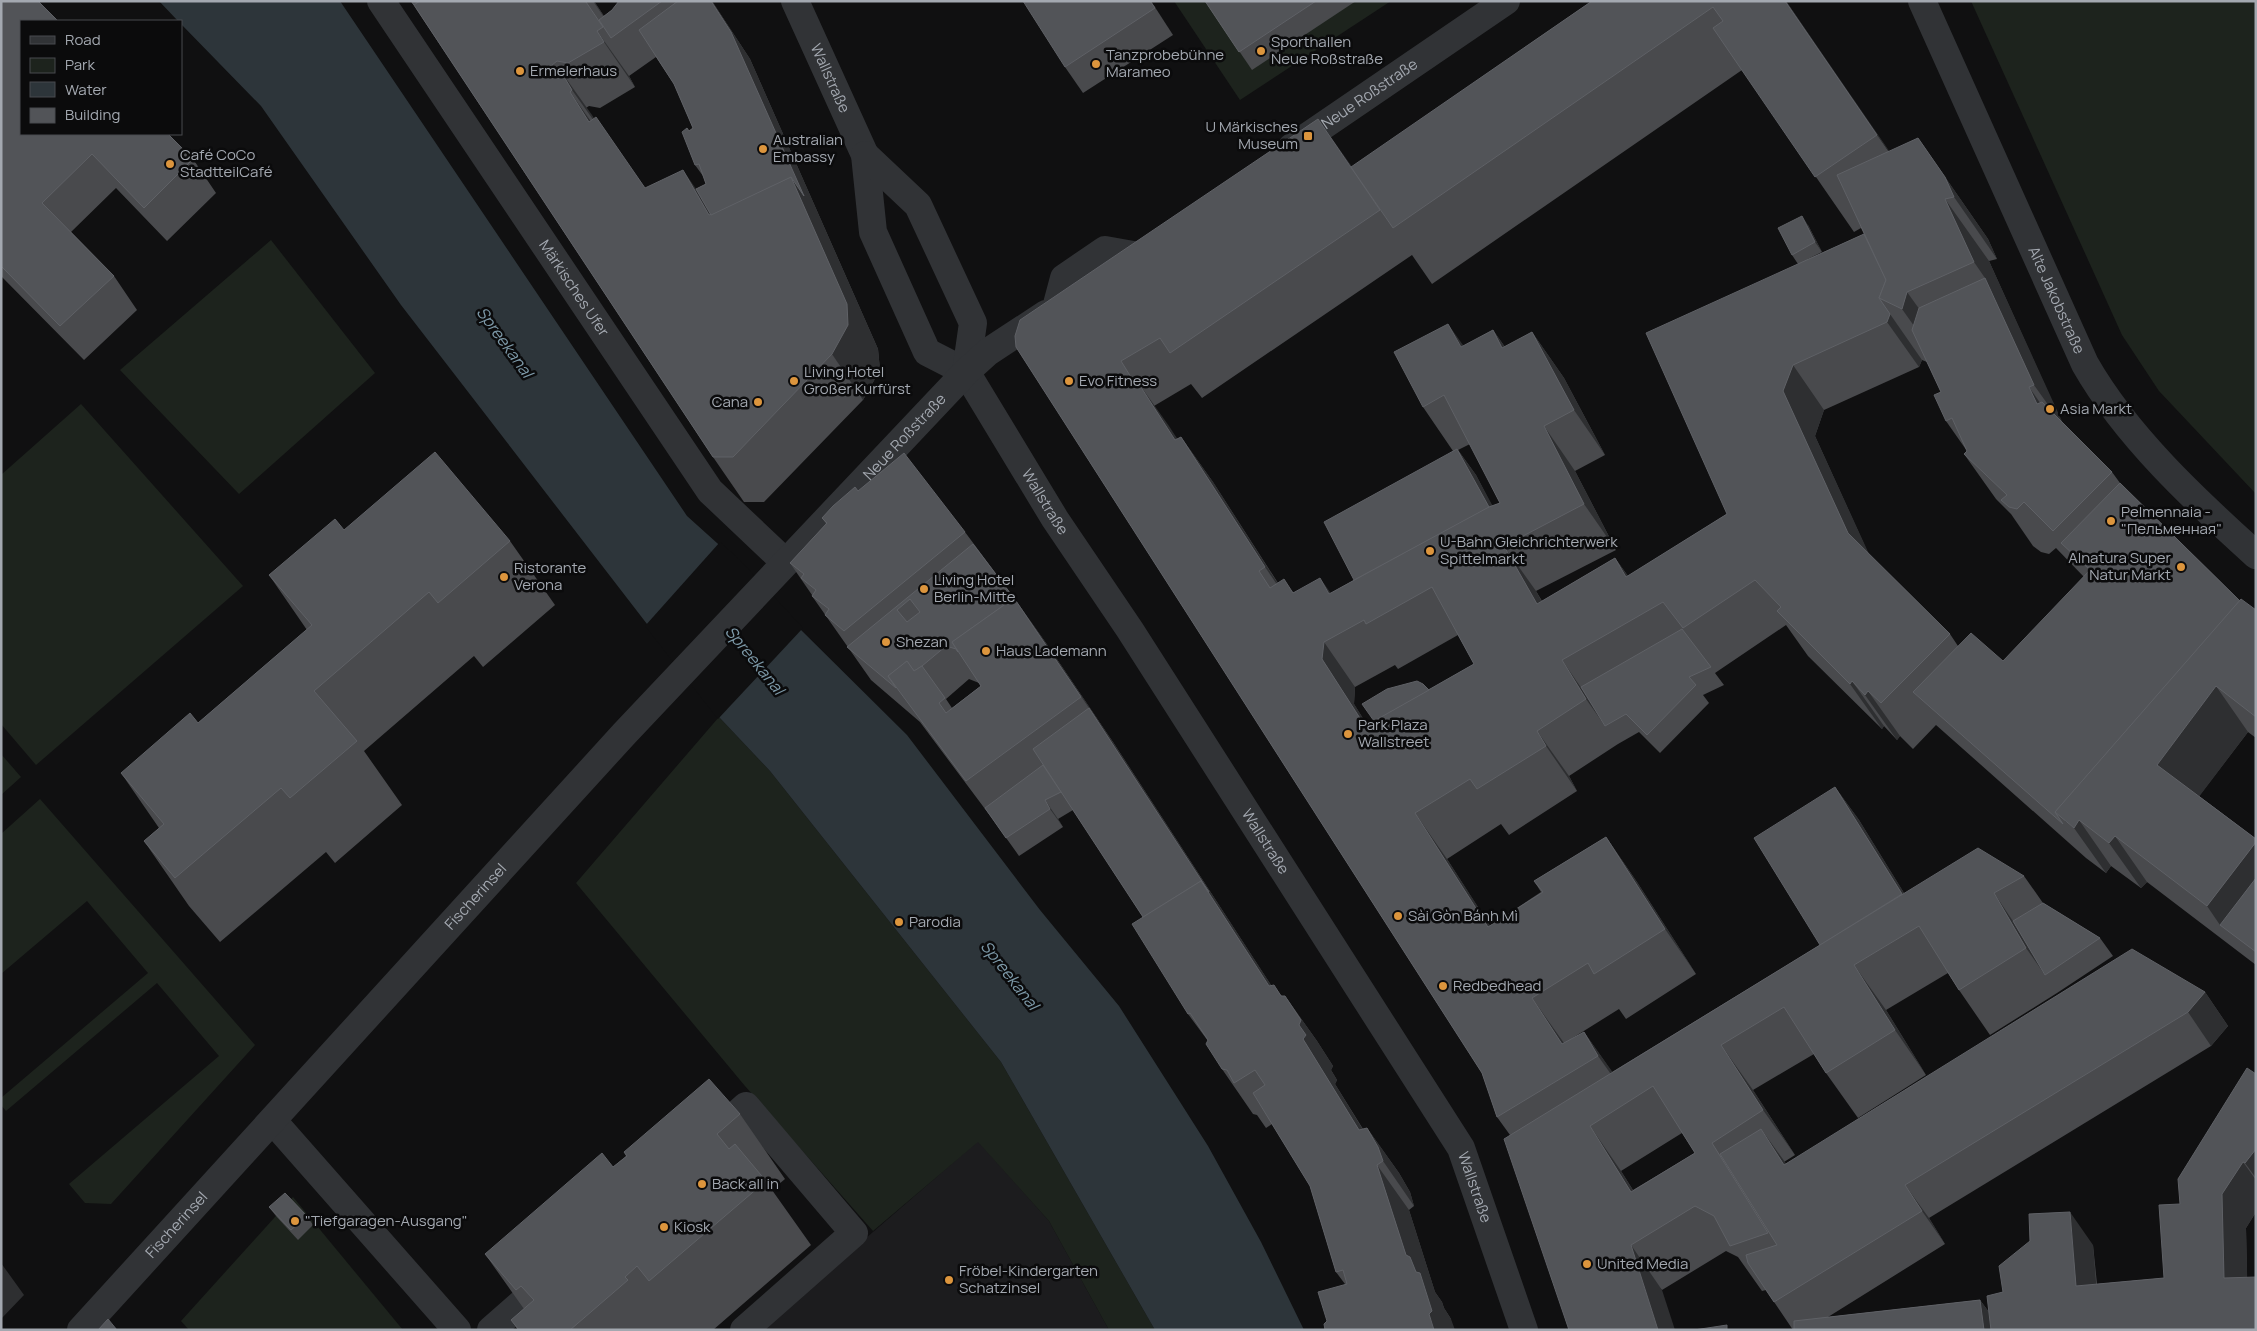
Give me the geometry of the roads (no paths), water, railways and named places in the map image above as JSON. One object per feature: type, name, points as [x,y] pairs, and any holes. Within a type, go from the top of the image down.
[{"type":"street","name":"Märkisches Ufer","points":[[380,1],[710,491],[785,562]]},
{"type":"street","name":"Wallstraße","points":[[795,1],[865,154],[873,232],[927,352],[966,372],[1055,519],[1130,630],[1461,1148],[1524,1330]]},
{"type":"street","name":"Neue Roßstraße","points":[[1268,164],[1506,1]]},
{"type":"street","name":"Alte Jakobstraße","points":[[1922,1],[2085,364],[2100,390],[2114,410],[2203,507],[2256,555]]},
{"type":"street","name":"Wallstraße","points":[[865,154],[918,205],[974,323],[966,372]]},
{"type":"street","points":[[1125,283],[1133,255],[1156,240]]},
{"type":"street","points":[[1086,310],[1056,308],[1064,278],[1104,250],[1133,255]]},
{"type":"street","name":"Neue Roßstraße","points":[[765,582],[966,372],[988,352],[1056,308]]},
{"type":"street","name":"Fischerinsel","points":[[81,1330],[765,582]]},
{"type":"street","points":[[694,1152],[746,1106],[854,1233],[744,1330]]},
{"type":"street","points":[[273,1120],[457,1330]]},
{"type":"street","points":[[491,1330],[568,1262]]},
{"type":"water","name":"Spreekanal","points":[[159,1],[340,1],[687,516],[737,561],[799,628],[907,735],[1040,910],[1119,1006],[1208,1146],[1261,1242],[1304,1330],[1155,1330],[1001,1062],[770,771],[719,717],[647,624],[401,305],[261,106],[182,25],[182,20],[177,20]]},
{"type":"place","name":"Sporthallen Neue Roßstraße","points":[[1261,51]]},
{"type":"place","name":"Tanzprobebühne Marameo","points":[[1096,64]]},
{"type":"place","name":"Ermelerhaus","points":[[520,71]]},
{"type":"place","name":"U Märkisches Museum","points":[[1308,136]]},
{"type":"place","name":"Australian Embassy","points":[[763,149]]},
{"type":"place","name":"Café CoCo StadtteilCafé","points":[[170,164]]},
{"type":"place","name":"Living Hotel Großer Kurfürst","points":[[794,381]]},
{"type":"place","name":"Evo Fitness","points":[[1069,381]]},
{"type":"place","name":"Cana","points":[[758,402]]},
{"type":"place","name":"Asia Markt","points":[[2050,409]]},
{"type":"place","name":"Pelmennaia - \"Пельменная\"","points":[[2111,521]]},
{"type":"place","name":"U-Bahn Gleichrichterwerk Spittelmarkt","points":[[1430,551]]},
{"type":"place","name":"Alnatura Super Natur Markt","points":[[2181,567]]},
{"type":"place","name":"Ristorante Verona","points":[[504,577]]},
{"type":"place","name":"Living Hotel Berlin-Mitte","points":[[924,589]]},
{"type":"place","name":"Shezan","points":[[886,642]]},
{"type":"place","name":"Haus Lademann","points":[[986,651]]},
{"type":"place","name":"Park Plaza Wallstreet","points":[[1348,734]]},
{"type":"place","name":"Sài Gòn Bánh Mì","points":[[1398,916]]},
{"type":"place","name":"Parodia","points":[[899,922]]},
{"type":"place","name":"Redbedhead","points":[[1443,986]]},
{"type":"place","name":"Back all in","points":[[702,1184]]},
{"type":"place","name":"\"Tiefgaragen-Ausgang\"","points":[[295,1221]]},
{"type":"place","name":"Kiosk","points":[[664,1227]]},
{"type":"place","name":"United Media","points":[[1587,1264]]},
{"type":"place","name":"Fröbel-Kindergarten Schatzinsel","points":[[949,1280]]}]
